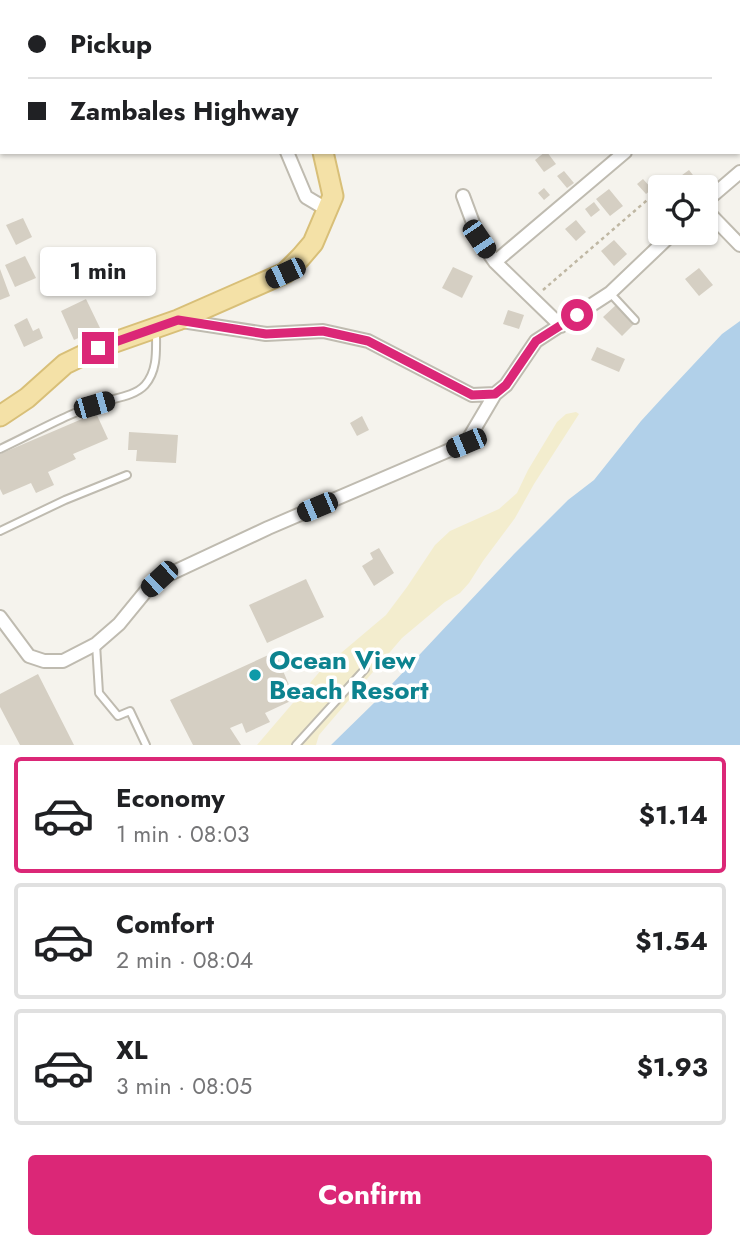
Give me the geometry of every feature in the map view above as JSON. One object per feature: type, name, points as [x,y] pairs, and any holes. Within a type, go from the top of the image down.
[{"type":"main road","points":[[0,416],[27,398],[65,364],[98,348],[178,320],[285,273],[313,243],[333,196],[323,154]]},
{"type":"street","points":[[288,154],[306,197],[328,210]]},
{"type":"street","points":[[495,262],[623,154]]},
{"type":"street","points":[[718,191],[740,172]]},
{"type":"street","points":[[463,196],[479,239],[495,262],[561,326]]},
{"type":"street","points":[[718,222],[740,245]]},
{"type":"street","points":[[0,617],[29,656],[44,662],[63,661],[96,644],[119,624],[139,598],[159,579],[280,522],[466,443],[495,394],[506,385],[536,341],[610,293],[660,245]]},
{"type":"street","points":[[178,320],[266,334],[323,331],[368,341],[472,395],[495,394]]},
{"type":"lane","points":[[610,293],[635,320]]},
{"type":"lane","points":[[0,449],[94,405],[131,394],[144,387],[156,359],[156,327]]},
{"type":"lane","points":[[0,531],[65,500],[127,475]]},
{"type":"lane","points":[[96,644],[99,693],[118,716],[130,711],[146,745]]},
{"type":"lane","points":[[296,745],[365,669]]},
{"type":"path","points":[[533,299],[648,199]]},
{"type":"sand","points":[[566,414],[579,414],[515,518],[469,583],[402,638],[319,735],[316,745],[257,745],[322,669],[386,615],[435,545],[450,531],[499,509],[517,493],[557,422]]},
{"type":"water","points":[[740,321],[740,745],[331,745],[514,554],[568,500],[594,480],[663,397],[722,334]]},
{"type":"building","points":[[542,154],[548,154],[556,164],[544,172],[535,160]]},
{"type":"building","points":[[564,171],[574,183],[567,188],[557,176]]},
{"type":"building","points":[[643,179],[648,185],[648,192],[646,194],[637,184]]},
{"type":"building","points":[[544,188],[550,195],[544,200],[538,193]]},
{"type":"building","points":[[609,189],[623,206],[610,216],[596,199]]},
{"type":"building","points":[[594,202],[600,210],[591,217],[585,209]]},
{"type":"building","points":[[23,218],[32,237],[16,245],[6,225]]},
{"type":"building","points":[[576,220],[586,232],[576,241],[565,229]]},
{"type":"building","points":[[614,240],[627,254],[614,266],[601,251]]},
{"type":"building","points":[[25,256],[36,278],[15,287],[5,265]]},
{"type":"building","points":[[453,267],[473,276],[462,298],[442,288]]},
{"type":"building","points":[[699,268],[713,285],[699,296],[685,279]]},
{"type":"building","points":[[0,269],[10,296],[0,300]]},
{"type":"building","points":[[86,299],[100,328],[74,340],[61,311]]},
{"type":"building","points":[[616,305],[634,324],[622,336],[603,317]]},
{"type":"building","points":[[508,310],[524,315],[519,329],[503,324]]},
{"type":"building","points":[[27,318],[33,331],[39,328],[43,338],[24,347],[14,325]]},
{"type":"building","points":[[597,347],[625,359],[619,372],[591,360]]},
{"type":"building","points":[[96,413],[108,439],[73,454],[76,459],[48,472],[54,485],[36,493],[31,483],[3,495],[0,489],[0,454]]},
{"type":"building","points":[[362,416],[369,430],[357,436],[350,423]]},
{"type":"building","points":[[129,432],[178,435],[176,463],[136,461],[137,450],[128,450]]},
{"type":"building","points":[[379,548],[394,573],[374,586],[362,566],[373,559],[370,553]]},
{"type":"building","points":[[306,579],[324,617],[267,643],[249,605]]},
{"type":"building","name":"Ocean View Beach Resort","points":[[275,652],[295,699],[265,713],[270,722],[246,733],[242,723],[230,728],[241,745],[193,745],[170,700]]},
{"type":"building","points":[[38,674],[74,745],[20,745],[0,707],[0,694]]},
{"type":"place","name":"Ocean View Beach Resort","points":[[255,675]]},
{"type":"route","points":[[98,348],[178,320],[266,334],[323,331],[368,341],[472,395],[495,394],[506,385],[536,341],[577,315]]}]
